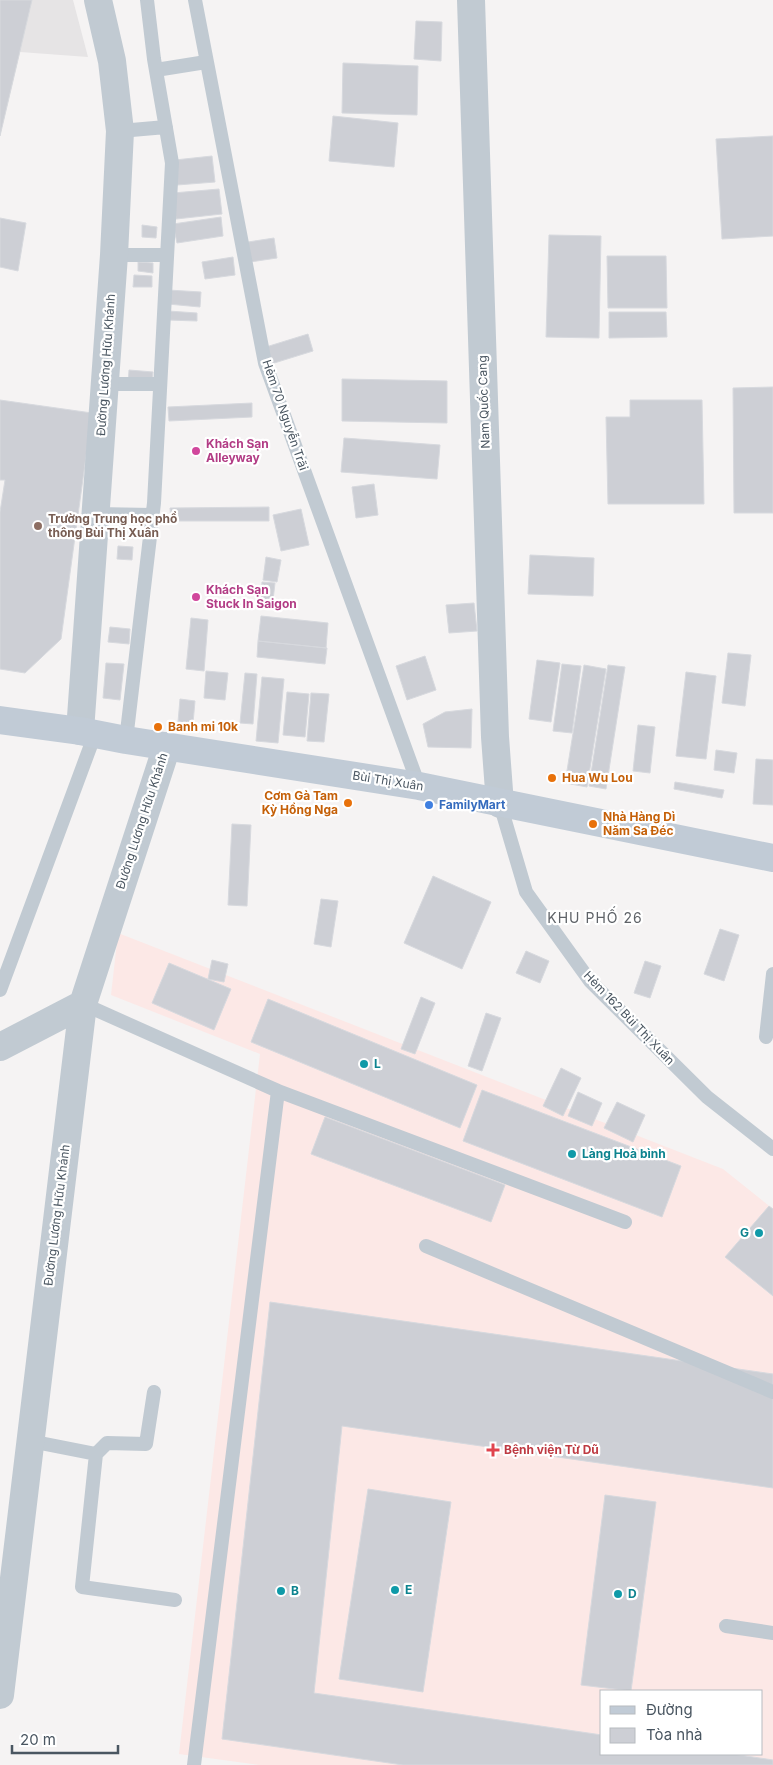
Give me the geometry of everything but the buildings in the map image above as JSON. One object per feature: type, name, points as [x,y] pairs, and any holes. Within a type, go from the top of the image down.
[{"type":"street","name":"Đường Lương Hữu Khánh","points":[[88,732],[96,514],[114,255],[120,131],[112,61],[98,0]]},
{"type":"street","name":"Nam Quốc Cang","points":[[471,0],[495,737],[500,804]]},
{"type":"street","name":"Bùi Thị Xuân","points":[[0,720],[88,732],[126,740],[418,786],[773,858]]},
{"type":"street","name":"Đường Lương Hữu Khánh","points":[[0,1694],[83,1004],[167,746]]},
{"type":"street","points":[[0,1047],[83,1004]]},
{"type":"lane","points":[[126,740],[152,515],[172,163],[156,70],[147,0]]},
{"type":"lane","name":"Hẻm 70 Nguyễn Trãi","points":[[195,0],[265,363],[418,786]]},
{"type":"lane","points":[[156,70],[206,62]]},
{"type":"lane","points":[[120,131],[166,127]]},
{"type":"lane","points":[[114,255],[167,254]]},
{"type":"lane","points":[[105,384],[160,384]]},
{"type":"lane","points":[[96,514],[152,515]]},
{"type":"lane","points":[[0,990],[88,732]]},
{"type":"lane","name":"Hẻm 162 Bùi Thị Xuân","points":[[500,804],[526,892],[590,981],[707,1098],[773,1150]]},
{"type":"lane","points":[[766,1037],[773,974]]},
{"type":"lane","points":[[83,1004],[278,1091],[625,1222]]},
{"type":"lane","points":[[194,1765],[278,1091]]},
{"type":"lane","points":[[426,1246],[773,1392]]},
{"type":"lane","points":[[154,1392],[146,1444],[107,1443],[96,1454],[82,1587],[175,1600]]},
{"type":"lane","points":[[30,1441],[96,1454]]},
{"type":"lane","points":[[726,1626],[773,1633]]},
{"type":"shaded area","points":[[0,0],[73,0],[88,57],[20,52],[0,136]]},
{"type":"shaded area","name":"Bệnh viện Từ Dũ","points":[[118,933],[723,1169],[773,1209],[773,1765],[260,1765],[179,1754],[260,1054],[111,995]]},
{"type":"place","name":"Khách Sạn Alleyway","points":[[196,451]]},
{"type":"place","name":"Trường Trung học phổ thông Bùi Thị Xuân","points":[[38,526]]},
{"type":"place","name":"Khách Sạn Stuck In Saigon","points":[[196,597]]},
{"type":"place","name":"Banh mi 10k","points":[[158,727]]},
{"type":"place","name":"Hua Wu Lou","points":[[552,778]]},
{"type":"place","name":"Cơm Gà Tam Kỳ Hồng Nga","points":[[348,803]]},
{"type":"place","name":"FamilyMart","points":[[429,805]]},
{"type":"place","name":"Nhà Hàng Dì Năm Sa Đéc","points":[[593,824]]},
{"type":"place","name":"L","points":[[364,1064]]},
{"type":"place","name":"Làng Hoà bình","points":[[572,1154]]},
{"type":"place","name":"G","points":[[759,1233]]},
{"type":"place","name":"Bệnh viện Từ Dũ","points":[[493,1450]]},
{"type":"place","name":"E","points":[[395,1590]]},
{"type":"place","name":"B","points":[[281,1591]]},
{"type":"place","name":"D","points":[[618,1594]]},
{"type":"district","name":"KHU PHỐ 26","points":[[595,918]]}]
